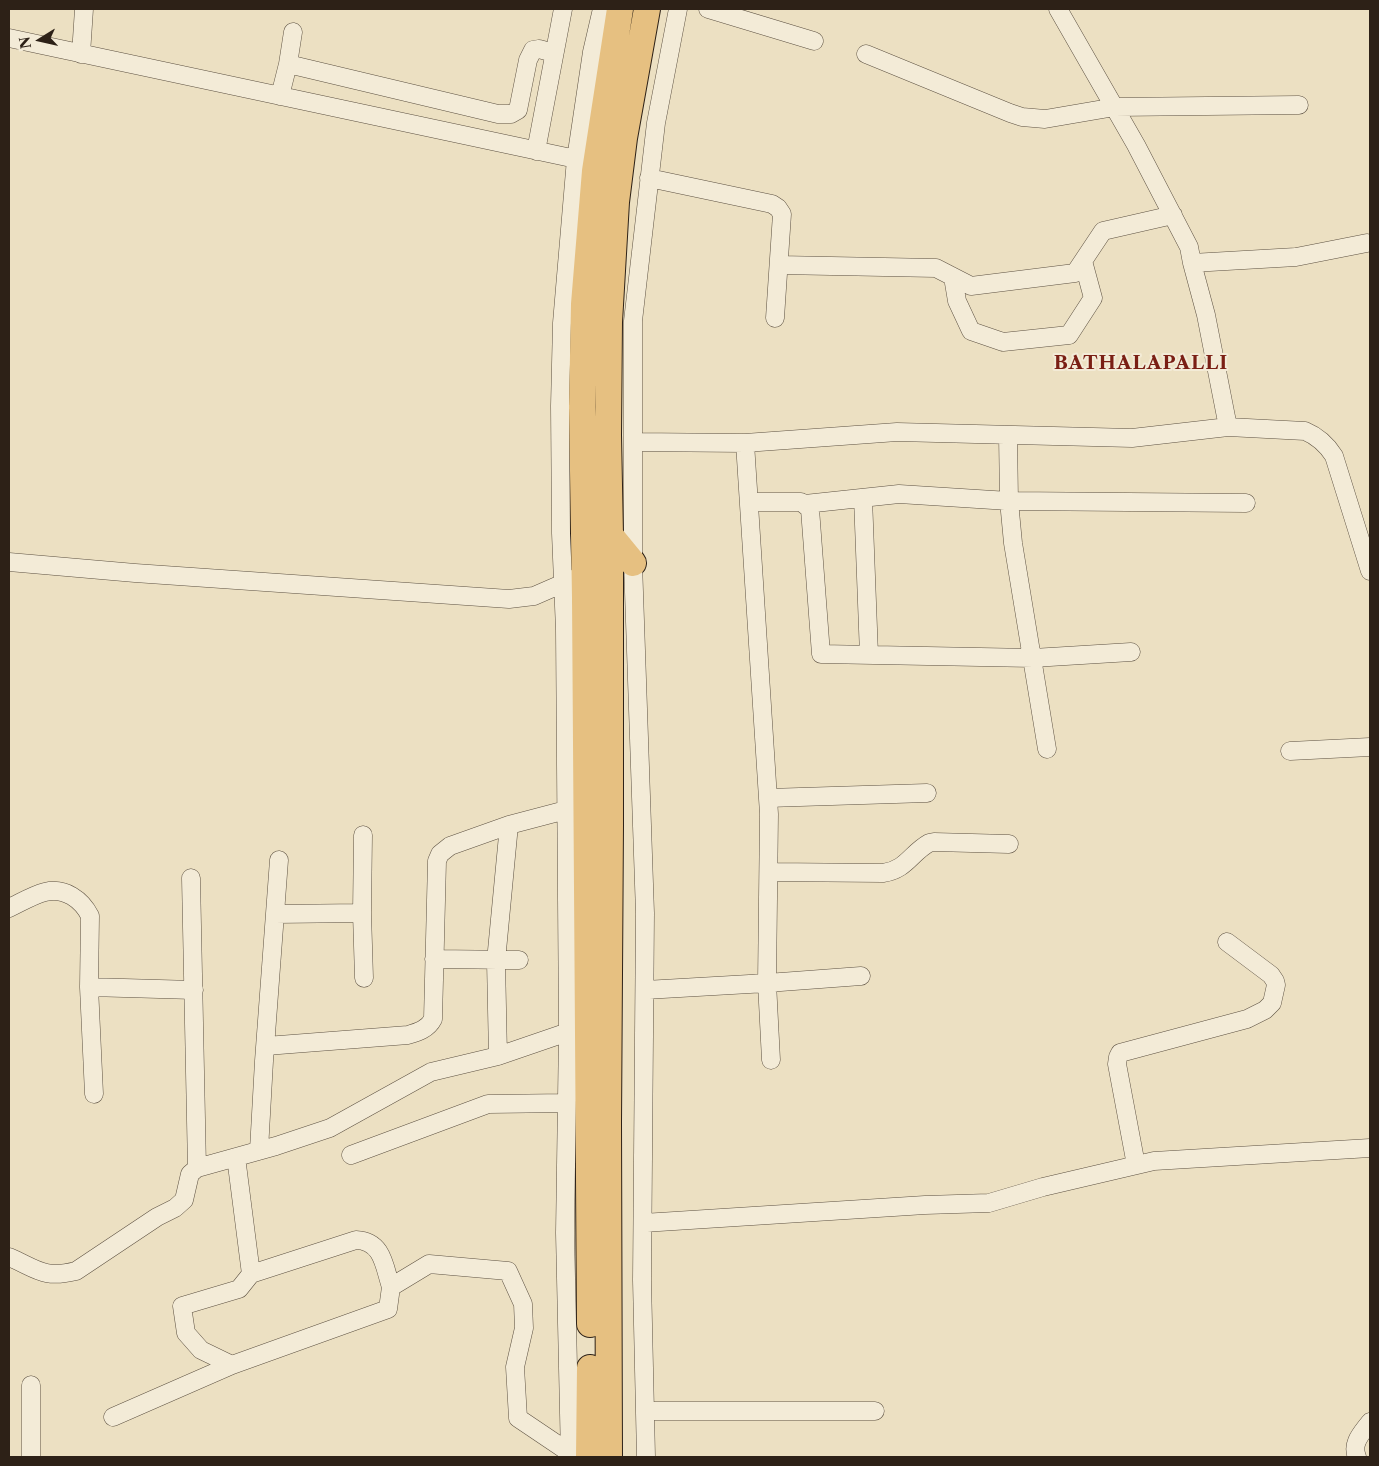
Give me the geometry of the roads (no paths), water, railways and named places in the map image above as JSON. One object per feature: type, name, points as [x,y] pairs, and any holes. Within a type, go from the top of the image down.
[{"type":"highway","points":[[585,1455],[591,1390],[574,578],[582,407],[584,304],[595,171],[620,9]]},
{"type":"highway","points":[[585,1455],[608,1122],[610,825],[609,322],[616,202],[624,138],[647,9]]},
{"type":"highway","points":[[610,534],[633,563]]},
{"type":"street","points":[[81,54],[84,9]]},
{"type":"street","points":[[536,151],[562,9]]},
{"type":"street","points":[[585,1455],[565,1233],[568,1032],[566,630],[574,578],[560,406],[562,323],[576,159],[592,52],[602,9]]},
{"type":"street","points":[[646,1457],[642,1280],[645,912],[633,563],[633,320],[656,123],[678,9]]},
{"type":"street","points":[[708,9],[814,42]]},
{"type":"street","points":[[1058,9],[1136,145],[1189,247],[1206,315],[1228,427]]},
{"type":"street","points":[[280,96],[293,32]]},
{"type":"street","points":[[9,38],[576,159]]},
{"type":"street","points":[[288,64],[498,114],[511,114],[518,110],[528,60],[533,50],[539,49],[554,53]]},
{"type":"street","points":[[866,54],[1010,113],[1045,119],[1115,107],[1299,105]]},
{"type":"street","points":[[649,178],[776,205],[782,214],[774,318]]},
{"type":"street","points":[[779,265],[936,268],[971,286],[1075,273],[1103,231],[1173,215]]},
{"type":"street","points":[[1192,263],[1296,256],[1367,243]]},
{"type":"street","points":[[953,277],[957,301],[971,331],[1003,342],[1069,335],[1093,298],[1083,261]]},
{"type":"street","points":[[633,442],[745,443],[897,432],[1132,438],[1228,427],[1305,431],[1328,447],[1334,456],[1370,569]]},
{"type":"street","points":[[1008,435],[1009,501],[1014,543],[1048,749]]},
{"type":"street","points":[[745,443],[768,798],[768,983],[771,1060]]},
{"type":"street","points":[[805,504],[899,494],[1009,501],[1246,504]]},
{"type":"street","points":[[864,498],[869,655]]},
{"type":"street","points":[[750,502],[801,502],[810,509],[821,654],[1033,658],[1131,652]]},
{"type":"street","points":[[9,562],[135,573],[509,599],[534,596],[574,578]]},
{"type":"street","points":[[1290,751],[1370,747]]},
{"type":"street","points":[[768,798],[927,793]]},
{"type":"street","points":[[266,1046],[408,1035],[418,1032],[431,1024],[433,1019],[437,861],[440,854],[450,846],[509,825],[566,810]]},
{"type":"street","points":[[498,1056],[496,961],[509,825]]},
{"type":"street","points":[[364,834],[362,913],[364,978]]},
{"type":"street","points":[[769,872],[893,872],[901,868],[929,843],[1009,844]]},
{"type":"street","points":[[259,1150],[279,860]]},
{"type":"street","points":[[191,878],[197,1168]]},
{"type":"street","points":[[9,908],[46,892],[58,891],[78,899],[90,916],[89,987],[94,1094]]},
{"type":"street","points":[[275,914],[362,913]]},
{"type":"street","points":[[1136,1166],[1117,1064],[1120,1053],[1247,1019],[1265,1010],[1272,1003],[1276,985],[1271,975],[1227,942]]},
{"type":"street","points":[[434,960],[518,960]]},
{"type":"street","points":[[645,990],[861,976]]},
{"type":"street","points":[[89,987],[194,990]]},
{"type":"street","points":[[9,1257],[40,1273],[60,1274],[76,1271],[158,1216],[175,1208],[184,1200],[190,1174],[197,1168],[330,1128],[431,1072],[498,1056],[568,1032]]},
{"type":"street","points":[[351,1155],[488,1104],[567,1102]]},
{"type":"street","points":[[643,1223],[989,1202],[1043,1186],[1154,1161],[1370,1148]]},
{"type":"street","points":[[236,1157],[251,1274]]},
{"type":"street","points":[[113,1416],[232,1365],[388,1309],[391,1287],[379,1250],[365,1241],[356,1240],[251,1274],[239,1288],[182,1306],[186,1333],[202,1350],[232,1365]]},
{"type":"street","points":[[391,1287],[429,1264],[508,1271],[523,1304],[524,1328],[515,1367],[518,1418],[585,1455]]},
{"type":"street","points":[[31,1385],[31,1457]]},
{"type":"street","points":[[645,1411],[875,1411]]},
{"type":"street","points":[[1357,1457],[1355,1450],[1358,1439],[1370,1422]]},
{"type":"district","name":"BATHALAPALLI","points":[[1141,364]]}]
